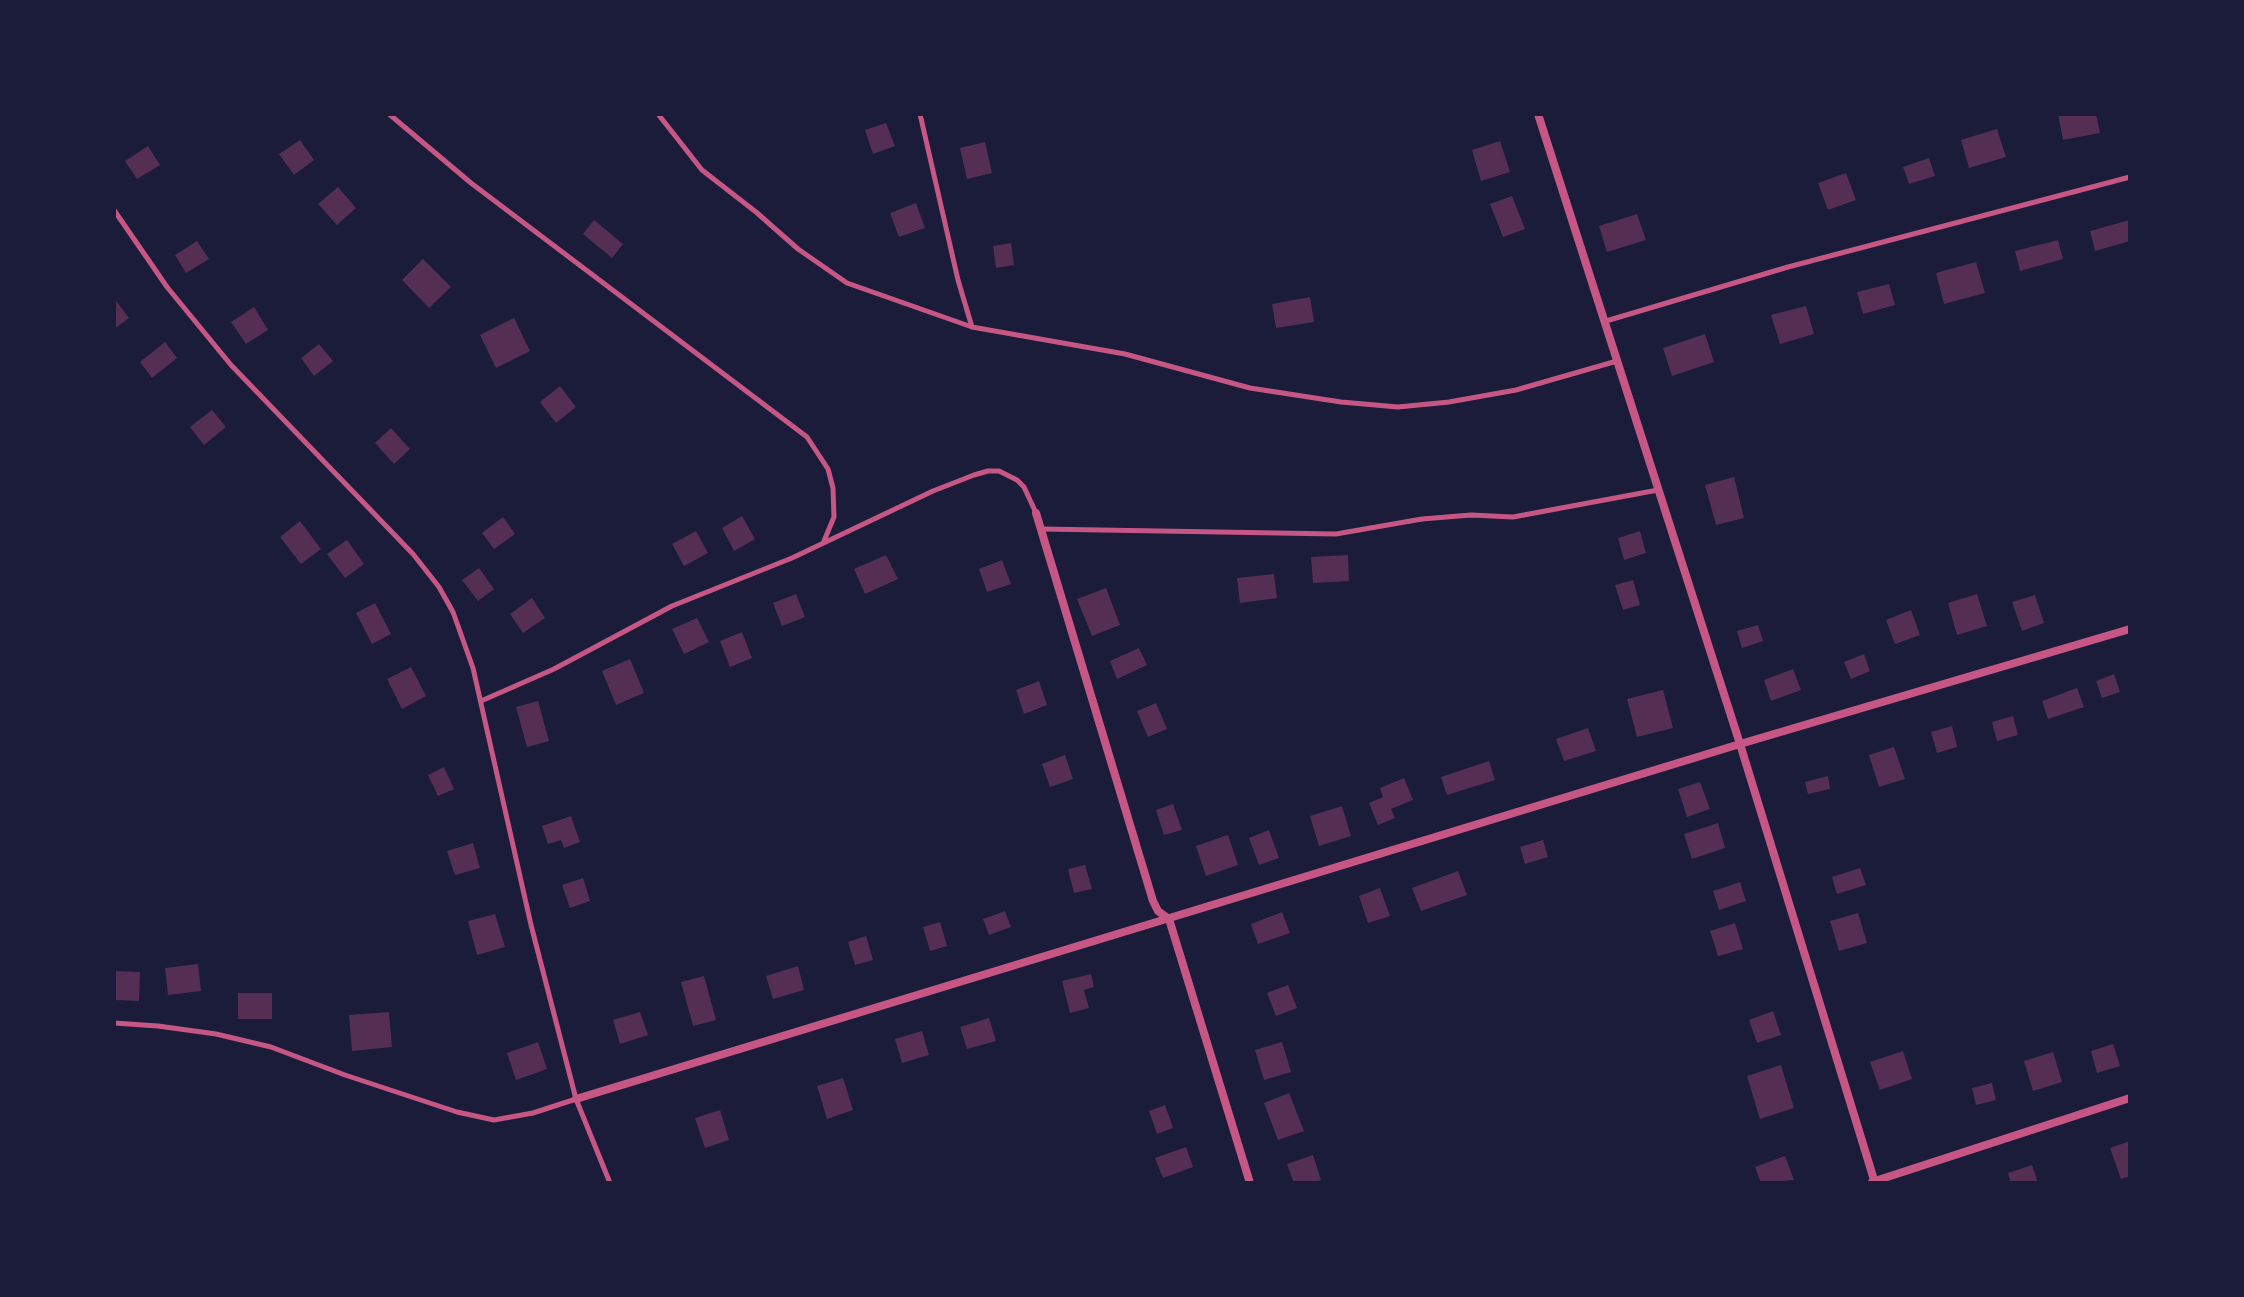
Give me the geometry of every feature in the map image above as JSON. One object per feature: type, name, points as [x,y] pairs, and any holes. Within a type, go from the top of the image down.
[{"type":"street","points":[[1538,114],[1740,744],[1873,1182],[2130,1098]]},
{"type":"street","points":[[1036,513],[1153,901],[1158,911],[1169,919],[1250,1183]]},
{"type":"street","points":[[576,1099],[1740,744],[2130,629]]},
{"type":"lane","points":[[389,114],[471,183],[807,437],[828,469],[833,488],[834,517],[824,541]]},
{"type":"lane","points":[[658,114],[702,170],[798,249],[847,283],[972,327],[1125,354],[1250,388],[1398,407],[1516,390],[1618,361]]},
{"type":"lane","points":[[920,114],[958,280],[972,327]]},
{"type":"lane","points":[[1606,321],[1788,267],[2130,177]]},
{"type":"lane","points":[[114,210],[167,287],[231,365],[413,554],[439,587],[464,636],[531,925],[576,1099],[610,1183]]},
{"type":"lane","points":[[481,701],[554,669],[672,606],[792,558],[933,491],[988,471],[999,471],[1017,480],[1024,487],[1036,513]]},
{"type":"lane","points":[[1041,529],[1336,534],[1458,516],[1513,517],[1658,490]]},
{"type":"lane","points":[[114,1023],[216,1034],[271,1047],[457,1112],[494,1120],[533,1113],[576,1099]]},
{"type":"building","points":[[2058,114],[2096,114],[2100,133],[2063,140]]},
{"type":"building","points":[[886,123],[895,146],[873,154],[865,130]]},
{"type":"building","points":[[1997,129],[2006,157],[1969,168],[1961,140]]},
{"type":"building","points":[[300,140],[314,160],[294,175],[279,154]]},
{"type":"building","points":[[1500,141],[1510,172],[1481,181],[1472,150]]},
{"type":"building","points":[[985,142],[992,173],[967,179],[960,148]]},
{"type":"building","points":[[148,146],[160,165],[137,179],[125,161]]},
{"type":"building","points":[[1929,158],[1935,176],[1909,184],[1903,167]]},
{"type":"building","points":[[1846,173],[1856,200],[1828,210],[1818,183]]},
{"type":"building","points":[[338,187],[356,208],[337,225],[318,204]]},
{"type":"building","points":[[1512,196],[1525,229],[1503,237],[1490,204]]},
{"type":"building","points":[[916,203],[925,228],[899,237],[890,213]]},
{"type":"building","points":[[1637,214],[1646,240],[1607,252],[1599,226]]},
{"type":"building","points":[[594,220],[623,244],[612,258],[583,234]]},
{"type":"building","points":[[2130,220],[2130,241],[2095,251],[2090,231]]},
{"type":"building","points":[[2058,240],[2063,259],[2020,271],[2015,251]]},
{"type":"building","points":[[197,241],[209,259],[186,273],[175,255]]},
{"type":"building","points":[[1011,243],[1014,265],[996,268],[993,246]]},
{"type":"building","points":[[423,259],[451,287],[429,308],[402,280]]},
{"type":"building","points":[[1976,262],[1985,293],[1944,304],[1936,273]]},
{"type":"building","points":[[1889,284],[1895,305],[1863,314],[1857,292]]},
{"type":"building","points":[[1310,297],[1314,322],[1276,328],[1272,304]]},
{"type":"building","points":[[114,298],[129,318],[114,329]]},
{"type":"building","points":[[1806,306],[1814,334],[1780,344],[1771,315]]},
{"type":"building","points":[[254,307],[268,330],[246,344],[231,322]]},
{"type":"building","points":[[514,318],[530,351],[496,368],[480,335]]},
{"type":"building","points":[[1705,334],[1714,362],[1672,376],[1663,348]]},
{"type":"building","points":[[165,342],[177,358],[152,378],[140,362]]},
{"type":"building","points":[[319,344],[333,361],[314,376],[301,358]]},
{"type":"building","points":[[560,386],[576,407],[556,423],[540,402]]},
{"type":"building","points":[[212,410],[226,427],[204,445],[190,427]]},
{"type":"building","points":[[391,428],[410,449],[394,464],[375,443]]},
{"type":"building","points":[[1734,477],[1744,518],[1716,525],[1705,485]]},
{"type":"building","points":[[742,516],[755,539],[734,551],[722,528]]},
{"type":"building","points":[[503,517],[515,534],[494,549],[482,533]]},
{"type":"building","points":[[300,521],[321,549],[301,564],[280,537]]},
{"type":"building","points":[[696,531],[708,553],[684,566],[672,544]]},
{"type":"building","points":[[1640,531],[1646,553],[1624,560],[1618,538]]},
{"type":"building","points":[[347,540],[364,564],[345,578],[327,554]]},
{"type":"building","points":[[886,555],[898,579],[865,594],[854,569]]},
{"type":"building","points":[[1348,555],[1349,581],[1313,583],[1311,557]]},
{"type":"building","points":[[1002,560],[1011,584],[987,592],[979,569]]},
{"type":"building","points":[[479,568],[494,589],[478,601],[462,580]]},
{"type":"building","points":[[1274,574],[1277,598],[1240,603],[1237,578]]},
{"type":"building","points":[[1633,580],[1640,605],[1623,610],[1615,585]]},
{"type":"building","points":[[1106,588],[1120,625],[1092,636],[1077,599]]},
{"type":"building","points":[[796,594],[805,617],[782,626],[773,603]]},
{"type":"building","points":[[1977,594],[1987,626],[1957,635],[1948,603]]},
{"type":"building","points":[[2035,595],[2044,623],[2022,631],[2012,602]]},
{"type":"building","points":[[532,598],[545,618],[523,633],[510,614]]},
{"type":"building","points":[[375,603],[391,634],[372,644],[356,613]]},
{"type":"building","points":[[1911,610],[1920,635],[1895,644],[1886,620]]},
{"type":"building","points":[[697,618],[709,642],[684,654],[672,629]]},
{"type":"building","points":[[1758,625],[1763,641],[1742,648],[1737,631]]},
{"type":"building","points":[[742,632],[752,658],[730,667],[720,641]]},
{"type":"building","points":[[1139,648],[1147,665],[1117,679],[1110,661]]},
{"type":"building","points":[[1864,654],[1870,671],[1851,679],[1844,662]]},
{"type":"building","points":[[630,659],[644,693],[616,705],[602,671]]},
{"type":"building","points":[[411,667],[426,696],[402,709],[387,679]]},
{"type":"building","points":[[1793,669],[1801,690],[1771,701],[1764,680]]},
{"type":"building","points":[[2114,674],[2120,692],[2102,698],[2096,681]]},
{"type":"building","points":[[1039,681],[1047,705],[1024,714],[1016,690]]},
{"type":"building","points":[[2077,688],[2084,707],[2048,719],[2042,701]]},
{"type":"building","points":[[1663,690],[1673,728],[1637,737],[1627,699]]},
{"type":"building","points":[[538,701],[549,741],[527,747],[516,707]]},
{"type":"building","points":[[1156,703],[1167,729],[1148,737],[1137,711]]},
{"type":"building","points":[[2013,716],[2018,735],[1997,741],[1992,722]]},
{"type":"building","points":[[1952,726],[1957,747],[1937,753],[1931,732]]},
{"type":"building","points":[[1588,728],[1596,751],[1564,761],[1556,739]]},
{"type":"building","points":[[1894,747],[1905,779],[1879,787],[1869,755]]},
{"type":"building","points":[[1065,755],[1073,779],[1050,787],[1042,764]]},
{"type":"building","points":[[1489,761],[1495,780],[1447,795],[1441,777]]},
{"type":"building","points":[[444,767],[454,789],[438,796],[428,775]]},
{"type":"building","points":[[1828,776],[1830,789],[1808,794],[1805,782]]},
{"type":"building","points":[[1404,778],[1413,800],[1391,809],[1395,818],[1378,825],[1369,803],[1383,797],[1380,788]]},
{"type":"building","points":[[1700,782],[1710,809],[1687,817],[1678,789]]},
{"type":"building","points":[[1173,804],[1182,830],[1164,835],[1156,810]]},
{"type":"building","points":[[1342,806],[1351,836],[1319,846],[1310,816]]},
{"type":"building","points":[[571,816],[580,842],[564,848],[561,840],[548,844],[542,826]]},
{"type":"building","points":[[1718,823],[1725,848],[1692,859],[1684,834]]},
{"type":"building","points":[[1269,830],[1279,858],[1259,865],[1249,838]]},
{"type":"building","points":[[1228,835],[1238,865],[1206,876],[1196,846]]},
{"type":"building","points":[[1543,840],[1548,857],[1525,864],[1520,847]]},
{"type":"building","points":[[473,843],[480,868],[455,875],[447,851]]},
{"type":"building","points":[[1085,865],[1092,889],[1074,893],[1068,869]]},
{"type":"building","points":[[1860,868],[1866,885],[1837,894],[1832,877]]},
{"type":"building","points":[[1458,871],[1467,895],[1421,911],[1412,888]]},
{"type":"building","points":[[583,878],[590,901],[570,908],[562,885]]},
{"type":"building","points":[[1740,882],[1746,901],[1719,910],[1713,891]]},
{"type":"building","points":[[1380,888],[1390,916],[1368,923],[1359,896]]},
{"type":"building","points":[[1005,911],[1011,927],[989,935],[983,919]]},
{"type":"building","points":[[1282,912],[1290,933],[1258,944],[1251,924]]},
{"type":"building","points":[[1858,913],[1867,943],[1839,951],[1830,921]]},
{"type":"building","points":[[495,914],[505,947],[477,955],[468,921]]},
{"type":"building","points":[[940,922],[947,946],[930,951],[923,927]]},
{"type":"building","points":[[1735,923],[1743,949],[1718,956],[1710,931]]},
{"type":"building","points":[[866,936],[873,960],[855,965],[848,942]]},
{"type":"building","points":[[198,964],[201,991],[168,995],[165,968]]},
{"type":"building","points":[[798,966],[804,990],[773,999],[766,976]]},
{"type":"building","points":[[114,971],[140,972],[139,1001],[114,1000]]},
{"type":"building","points":[[1091,974],[1094,987],[1084,990],[1089,1008],[1070,1013],[1062,981]]},
{"type":"building","points":[[704,976],[716,1020],[693,1026],[681,982]]},
{"type":"building","points":[[1288,985],[1297,1008],[1276,1016],[1267,993]]},
{"type":"building","points":[[238,993],[272,993],[272,1019],[238,1019]]},
{"type":"building","points":[[1773,1011],[1781,1035],[1757,1043],[1749,1020]]},
{"type":"building","points":[[389,1012],[392,1047],[352,1051],[349,1015]]},
{"type":"building","points":[[640,1012],[648,1035],[620,1044],[613,1020]]},
{"type":"building","points":[[989,1018],[996,1041],[967,1049],[960,1027]]},
{"type":"building","points":[[922,1031],[929,1055],[902,1063],[895,1039]]},
{"type":"building","points":[[538,1042],[547,1069],[516,1080],[507,1053]]},
{"type":"building","points":[[1282,1042],[1291,1072],[1264,1080],[1255,1050]]},
{"type":"building","points":[[2113,1044],[2120,1066],[2097,1073],[2091,1051]]},
{"type":"building","points":[[1903,1051],[1912,1079],[1880,1090],[1870,1062]]},
{"type":"building","points":[[2053,1052],[2062,1082],[2033,1091],[2024,1061]]},
{"type":"building","points":[[1781,1065],[1794,1108],[1760,1119],[1747,1076]]},
{"type":"building","points":[[843,1078],[853,1110],[827,1119],[817,1086]]},
{"type":"building","points":[[1992,1083],[1996,1100],[1976,1105],[1972,1088]]},
{"type":"building","points":[[1289,1093],[1304,1131],[1278,1140],[1264,1103]]},
{"type":"building","points":[[1165,1105],[1173,1128],[1157,1134],[1149,1111]]},
{"type":"building","points":[[720,1110],[729,1140],[705,1148],[695,1118]]},
{"type":"building","points":[[2130,1141],[2130,1176],[2121,1179],[2110,1148]]},
{"type":"building","points":[[1186,1147],[1193,1167],[1163,1178],[1155,1158]]},
{"type":"building","points":[[1313,1155],[1321,1180],[1294,1183],[1287,1164]]},
{"type":"building","points":[[1785,1156],[1794,1180],[1761,1183],[1755,1167]]},
{"type":"building","points":[[2032,1165],[2038,1183],[2011,1183],[2008,1173]]}]
